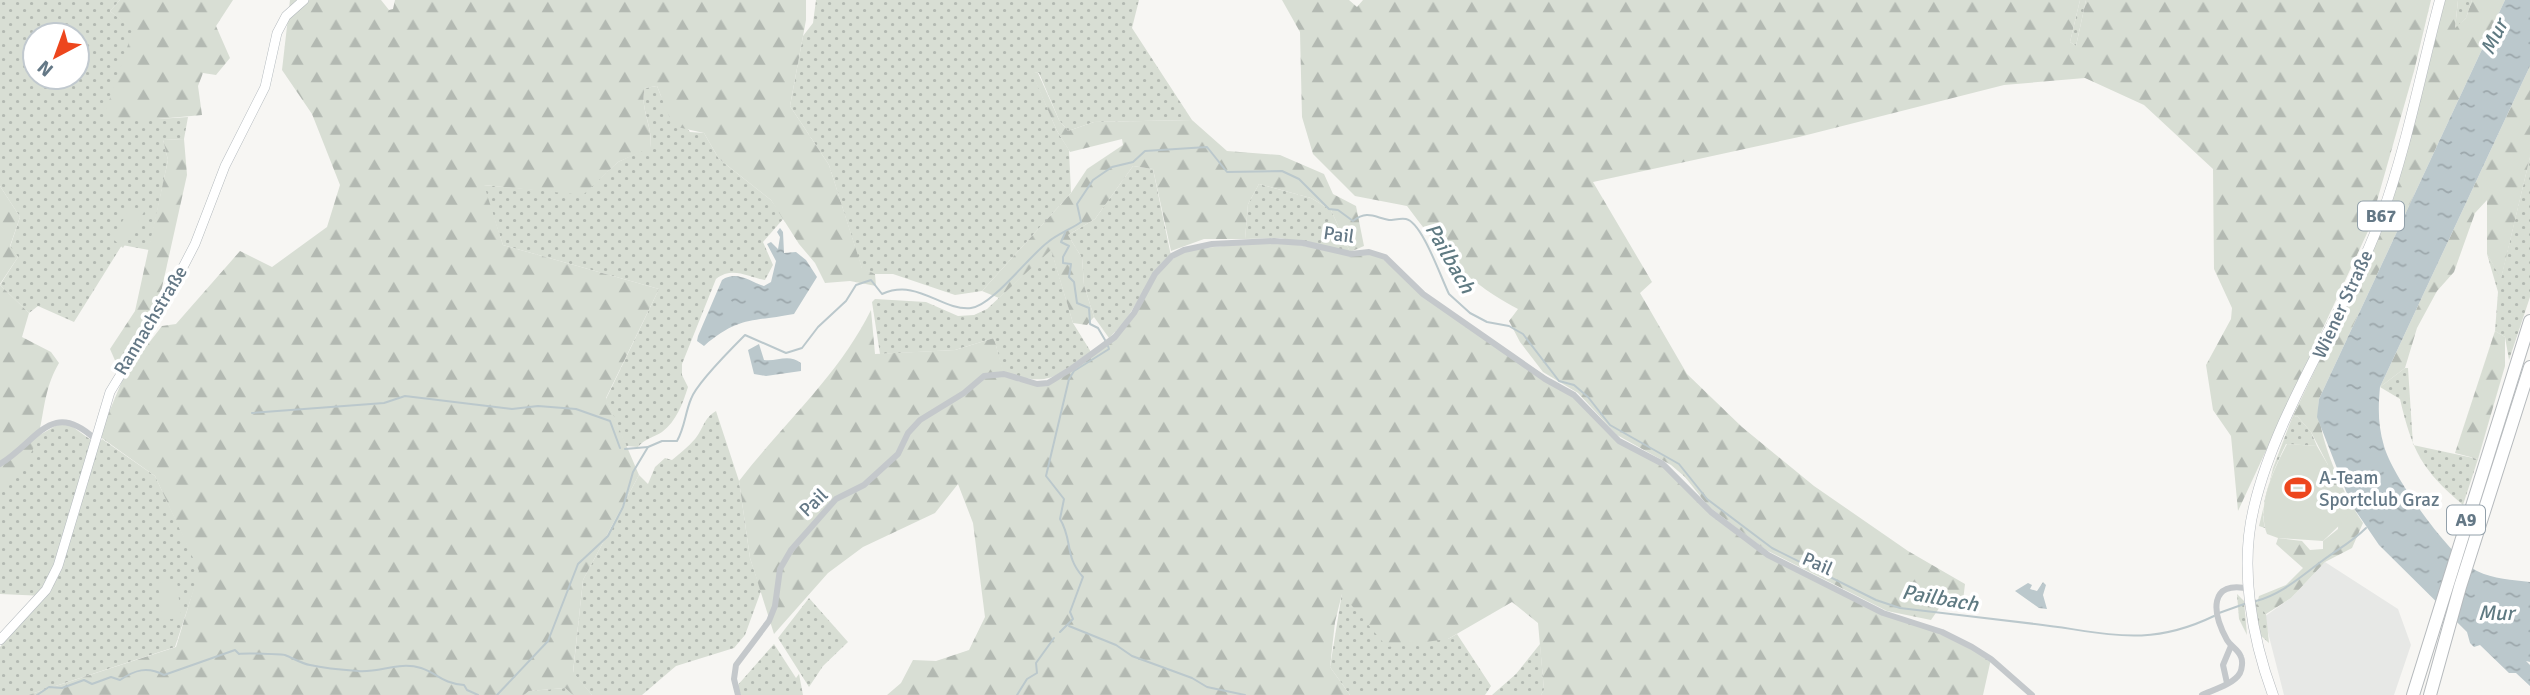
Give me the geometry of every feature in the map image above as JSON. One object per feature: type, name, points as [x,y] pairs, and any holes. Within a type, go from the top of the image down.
[{"type":"highway","name":"A9","points":[[2413,695],[2530,321]]},
{"type":"highway","name":"A9","points":[[2430,694],[2530,367]]},
{"type":"main road","name":"Wiener Straße","points":[[2251,598],[2250,528],[2260,485],[2382,214],[2440,0]]},
{"type":"main road","name":"B67","points":[[2251,598],[2261,661],[2273,695]]},
{"type":"street","name":"Rannachstraße","points":[[0,640],[46,590],[58,566],[116,377],[172,289],[203,227],[225,166],[260,99],[277,33],[286,16],[304,0]]},
{"type":"street","name":"Pail","points":[[738,695],[734,678],[736,665],[769,621],[775,606],[780,569],[791,550],[836,499],[864,485],[898,454],[908,433],[920,420],[964,393],[984,376],[1004,374],[1037,384],[1048,383],[1071,369],[1115,337],[1134,313],[1155,274],[1172,256],[1184,250],[1212,244],[1273,242],[1303,243],[1351,254],[1376,253],[1385,257],[1423,294],[1545,379],[1574,395],[1619,441],[1663,464],[1711,512],[1768,555],[1883,614],[1941,632],[1972,647],[1991,659],[2032,695]]},
{"type":"street","points":[[0,464],[21,452],[46,426],[55,422],[72,421],[95,439]]},
{"type":"street","points":[[2202,695],[2239,675],[2242,662],[2220,625],[2216,606],[2225,587],[2235,585],[2251,598]]},
{"type":"street","points":[[2227,682],[2223,665],[2231,646]]},
{"type":"shaded area","points":[[2325,562],[2398,609],[2411,645],[2394,695],[2284,695],[2264,617],[2291,598]]},
{"type":"green space","points":[[0,0],[120,0],[110,11],[133,29],[158,119],[188,117],[184,139],[163,140],[168,160],[149,250],[122,245],[74,322],[38,306],[29,313],[0,285],[18,257],[10,247],[20,217],[0,186]]},
{"type":"green space","points":[[120,0],[233,0],[216,26],[230,58],[216,75],[203,73],[198,86],[202,115],[158,119],[103,119],[133,30],[110,11]]},
{"type":"green space","points":[[290,0],[381,0],[389,10],[393,9],[395,0],[806,0],[806,20],[790,106],[829,165],[862,268],[875,274],[876,286],[850,281],[825,283],[815,263],[799,244],[771,200],[719,159],[704,133],[673,126],[657,86],[645,88],[644,96],[650,148],[618,162],[583,195],[484,185],[503,245],[659,289],[606,398],[639,475],[583,580],[573,672],[592,695],[573,695],[565,688],[529,691],[524,695],[28,695],[176,647],[199,571],[155,476],[99,436],[125,374],[162,326],[176,324],[240,251],[272,267],[327,227],[340,185],[312,114],[282,70]]},
{"type":"green space","points":[[816,0],[1139,0],[1132,28],[1192,120],[1094,122],[1068,131],[1059,120],[1039,73],[1032,72],[1057,131],[1069,150],[1071,193],[982,291],[955,295],[893,274],[875,274],[862,269],[829,165],[790,106],[803,36],[813,23]]},
{"type":"green space","points":[[1282,0],[1349,0],[1357,7],[1363,0],[2080,0],[2070,42],[2076,46],[2086,0],[2431,0],[2414,71],[2369,229],[2238,511],[2231,436],[2213,410],[2206,365],[2231,319],[2232,308],[2214,269],[2213,169],[2144,105],[2085,78],[2004,85],[1799,137],[1593,182],[1652,282],[1640,293],[1687,374],[1742,427],[1814,486],[1908,551],[1965,584],[1963,601],[1944,601],[1931,620],[1887,611],[1766,550],[1708,506],[1685,477],[1671,465],[1617,435],[1578,393],[1543,372],[1520,342],[1509,321],[1518,309],[1483,287],[1456,265],[1407,206],[1355,196],[1313,154],[1302,117],[1300,32]]},
{"type":"green space","points":[[2080,0],[2086,0],[2076,46],[2070,42]]},
{"type":"green space","points":[[2445,0],[2458,0],[2455,28],[2466,18],[2472,0],[2505,0],[2319,399],[2321,429],[2332,463],[2363,523],[2352,548],[2325,562],[2291,598],[2266,614],[2257,604],[2259,596],[2286,585],[2303,568],[2276,544],[2278,538],[2302,541],[2310,550],[2323,549],[2323,541],[2338,529],[2339,506],[2322,492],[2328,465],[2311,432],[2297,416],[2292,418],[2373,249],[2426,77]]},
{"type":"green space","points":[[2458,0],[2472,0],[2466,18],[2455,29]]},
{"type":"green space","points":[[2530,66],[2530,157],[2501,279],[2487,254],[2487,200],[2475,213],[2454,272],[2437,291],[2417,328],[2405,368],[2380,387]]},
{"type":"green space","points":[[1031,71],[1038,73],[1059,120],[1068,131],[1094,122],[1192,120],[1227,151],[1280,155],[1324,174],[1333,194],[1356,206],[1364,246],[1350,252],[1331,210],[1311,198],[1259,184],[1248,204],[1245,239],[1204,239],[1171,251],[1153,169],[1133,166],[1095,219],[1068,235],[1082,258],[1084,285],[1094,317],[1087,325],[1073,323],[1051,250],[999,298],[982,291],[1071,193],[1087,169],[1123,145],[1122,139],[1070,152],[1057,131]]},
{"type":"green space","points":[[657,86],[661,96],[690,132],[704,133],[719,159],[771,200],[784,218],[763,242],[773,265],[765,280],[734,273],[716,279],[682,364],[682,375],[688,387],[681,406],[667,428],[638,447],[626,446],[606,399],[659,289],[503,245],[483,185],[583,194],[618,162],[650,147],[644,96],[645,88]]},
{"type":"green space","points":[[184,139],[187,175],[159,301],[117,365],[110,349],[135,311],[168,160],[163,140]]},
{"type":"green space","points":[[2530,157],[2530,297],[2509,360],[2505,337],[2495,331],[2498,292],[2487,254],[2501,278]]},
{"type":"green space","points":[[1133,166],[1153,169],[1171,256],[1156,271],[1124,323],[1109,338],[1094,317],[1084,285],[1082,258],[1068,235],[1095,219]]},
{"type":"green space","points":[[1259,184],[1311,198],[1331,210],[1350,252],[1280,238],[1245,239],[1248,204]]},
{"type":"green space","points":[[0,186],[20,217],[10,246],[18,257],[0,284]]},
{"type":"green space","points":[[130,207],[144,212],[123,248],[113,239]]},
{"type":"green space","points":[[1274,241],[1340,252],[1376,253],[1423,294],[1574,395],[1613,436],[1650,456],[1751,543],[1867,605],[1927,627],[1991,659],[1983,695],[1541,695],[1544,690],[1538,623],[1512,602],[1448,639],[1387,647],[1342,594],[1335,622],[1330,667],[1350,695],[887,695],[901,683],[913,660],[936,661],[969,650],[985,617],[973,523],[958,484],[935,513],[863,547],[828,573],[774,634],[750,558],[739,481],[827,378],[858,334],[871,310],[875,354],[955,350],[994,338],[1004,374],[1020,382],[1048,382],[1071,369],[1126,324],[1155,274],[1184,250]]},
{"type":"green space","points":[[1051,249],[1073,323],[1091,352],[1058,374],[1050,378],[1032,379],[1003,373],[994,338],[955,350],[880,354],[872,302],[875,299],[926,302],[958,316],[974,315],[987,309]]},
{"type":"green space","points":[[0,285],[29,313],[22,337],[51,352],[59,363],[51,379],[32,452],[8,482],[0,481]]},
{"type":"green space","points":[[2495,331],[2505,337],[2505,366],[2478,459],[2455,453]]},
{"type":"green space","points":[[2408,368],[2413,442],[2400,399],[2380,387]]},
{"type":"green space","points":[[716,411],[739,481],[750,558],[761,591],[745,635],[734,648],[676,666],[642,695],[592,695],[573,673],[583,580],[639,475],[648,484],[655,467],[665,458],[672,460],[687,447],[698,435],[708,417]]},
{"type":"green space","points":[[2297,416],[2311,432],[2317,446],[2286,444],[2269,483],[2292,418]]},
{"type":"green space","points":[[57,425],[70,425],[98,445],[102,439],[155,476],[200,571],[175,647],[28,695],[0,695],[0,647],[45,596],[0,594],[0,481],[8,481],[38,436]]},
{"type":"green space","name":"A-Team Sportclub Graz","points":[[2287,444],[2317,446],[2328,465],[2331,483],[2322,493],[2348,517],[2323,541],[2278,538],[2267,534],[2264,523],[2265,500],[2272,476]]},
{"type":"green space","points":[[2414,445],[2478,459],[2463,505],[2428,470]]},
{"type":"green space","points":[[2264,504],[2263,518],[2265,528],[2259,526]]},
{"type":"green space","points":[[177,581],[181,618],[162,620],[158,583]]},
{"type":"green space","points":[[1342,593],[1448,639],[1457,634],[1491,686],[1485,695],[1350,695],[1330,667]]},
{"type":"green space","points":[[2237,594],[2244,601],[2247,635],[2239,619]]},
{"type":"green space","points":[[2253,596],[2266,614],[2269,643],[2260,635]]},
{"type":"green space","points":[[809,598],[848,642],[823,666],[809,687],[778,638]]},
{"type":"green space","points":[[774,644],[796,678],[799,674],[803,695],[741,695],[737,686]]},
{"type":"green space","points":[[1540,644],[1544,690],[1541,695],[1492,695],[1516,674]]},
{"type":"green space","points":[[565,688],[573,695],[524,695],[529,691]]},
{"type":"water","name":"Mur","points":[[2505,0],[2530,0],[2530,66],[2380,387],[2379,417],[2384,446],[2398,476],[2423,514],[2452,550],[2483,574],[2530,582],[2530,662],[2526,661],[2530,665],[2530,686],[2516,673],[2509,673],[2480,645],[2474,647],[2467,632],[2379,545],[2351,504],[2317,417],[2319,399]]},
{"type":"water","points":[[780,228],[783,232],[784,253],[796,252],[806,260],[817,277],[794,314],[737,325],[704,346],[697,341],[698,336],[722,280],[733,276],[764,286],[771,282],[776,261],[767,244],[771,242],[778,249],[780,237],[777,232]]},
{"type":"water","points":[[759,344],[764,360],[796,360],[801,363],[801,371],[766,376],[754,374],[748,350]]},
{"type":"water","points":[[2043,582],[2046,585],[2043,595],[2047,609],[2039,608],[2015,591],[2028,583],[2032,585],[2030,589],[2037,591]]},
{"type":"waterway","name":"Pailbach","points":[[497,695],[548,641],[578,564],[608,536],[623,507],[633,472],[648,447],[662,441],[677,441],[694,392],[745,335],[786,353],[802,348],[818,327],[846,301],[856,285],[871,280],[882,294],[907,290],[960,308],[980,305],[1048,242],[1081,222],[1077,204],[1093,180],[1112,167],[1133,162],[1145,151],[1207,147],[1227,172],[1282,171],[1299,179],[1329,209],[1338,210],[1353,221],[1367,215],[1412,222],[1425,240],[1449,294],[1470,313],[1487,322],[1509,326],[1523,334],[1559,381],[1574,385],[1588,397],[1610,425],[1679,464],[1707,499],[1772,548],[1876,600],[1900,608],[2125,635],[2167,632],[2214,616]]},
{"type":"waterway","points":[[1065,233],[1061,242],[1069,246],[1063,263],[1071,264],[1069,277],[1074,282],[1077,303],[1089,308],[1090,324],[1098,328],[1105,340]]},
{"type":"waterway","points":[[1060,632],[1073,619],[1070,612],[1083,577],[1073,562],[1060,519],[1064,499],[1046,476],[1069,379],[1074,371],[1109,349],[1108,346]]},
{"type":"waterway","points":[[252,413],[384,403],[405,396],[512,409],[538,406],[576,409],[610,421],[620,448]]},
{"type":"waterway","points":[[625,449],[648,447]]},
{"type":"waterway","name":"Pailbach","points":[[2256,601],[2290,584],[2366,528]]},
{"type":"waterway","name":"Pailbach","points":[[2219,613],[2247,603]]},
{"type":"waterway","points":[[1069,626],[1116,645],[1132,656],[1192,678],[1207,687],[1245,695]]},
{"type":"waterway","points":[[1017,695],[1027,679],[1037,673],[1036,663],[1054,638]]},
{"type":"waterway","points":[[37,695],[49,687],[62,688],[84,680],[92,684],[111,677],[120,680],[141,670],[164,675],[235,650],[239,654],[285,655],[307,664],[346,670],[366,671],[413,666],[464,685],[467,690],[478,695]]},
{"type":"place","name":"A-Team Sportclub Graz","points":[[2298,488]]}]
